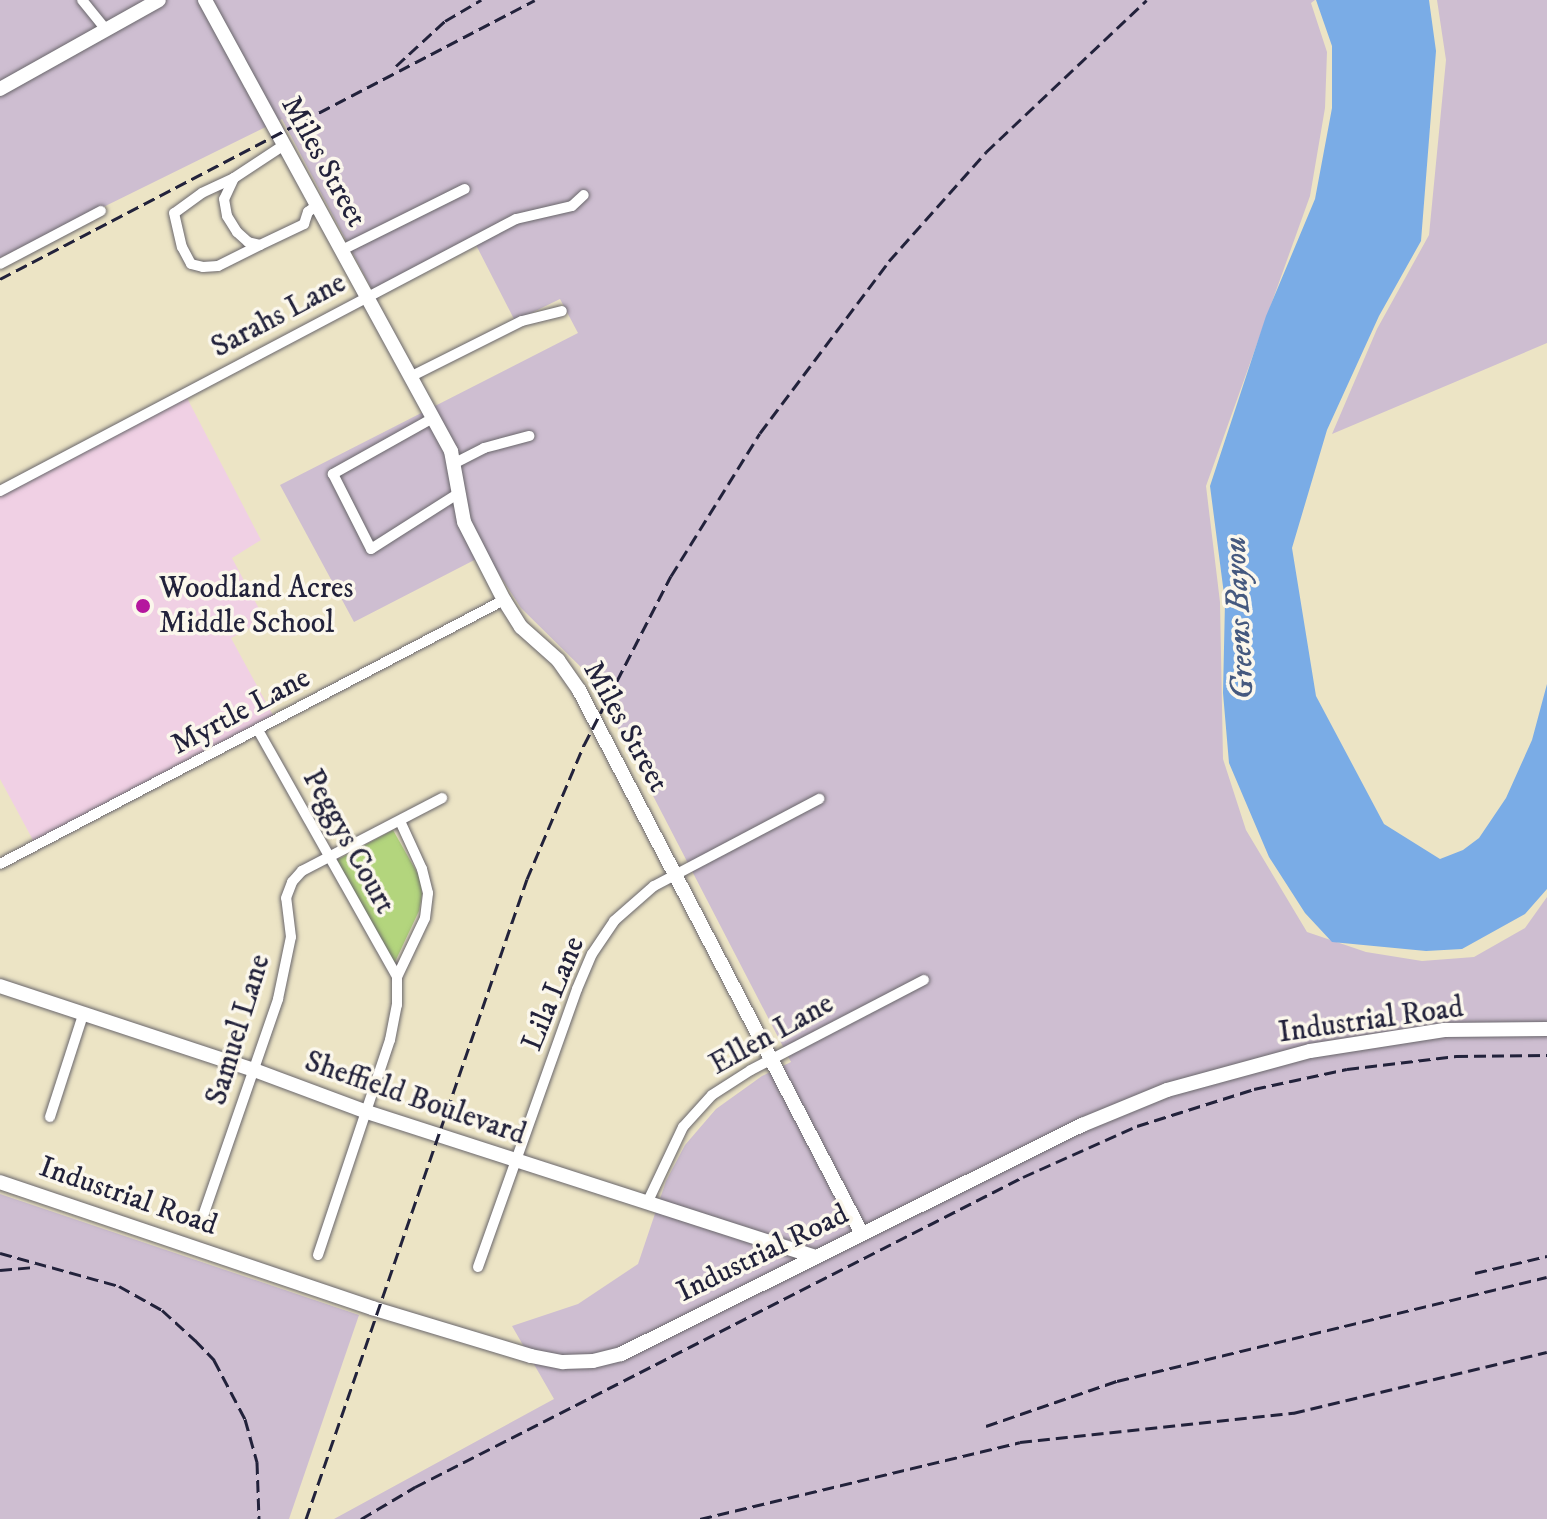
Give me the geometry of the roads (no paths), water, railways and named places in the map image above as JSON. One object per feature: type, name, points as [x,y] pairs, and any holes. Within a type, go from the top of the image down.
[{"type":"street","points":[[82,0],[106,30]]},
{"type":"street","points":[[0,89],[159,0]]},
{"type":"street","name":"Miles Street","points":[[205,0],[433,418],[455,463],[464,522],[504,600],[521,627],[572,678],[862,1234]]},
{"type":"street","points":[[284,145],[174,213],[182,247],[191,264],[218,266],[304,224],[308,212],[317,205]]},
{"type":"street","points":[[234,178],[224,199],[227,216],[248,242],[260,245]]},
{"type":"street","points":[[342,250],[465,189]]},
{"type":"street","name":"Sarahs Lane","points":[[0,491],[516,219],[572,206],[584,195]]},
{"type":"street","points":[[0,264],[101,211]]},
{"type":"street","points":[[410,377],[522,321],[562,311]]},
{"type":"street","points":[[433,418],[333,474],[371,549],[459,493]]},
{"type":"street","points":[[455,463],[484,448],[529,436]]},
{"type":"street","name":"Myrtle Lane","points":[[0,864],[504,600]]},
{"type":"street","name":"Peggys Court","points":[[258,730],[397,977]]},
{"type":"street","name":"Samuel Lane","points":[[203,1216],[254,1070],[288,958],[291,937],[286,898],[292,882],[302,871],[442,798]]},
{"type":"street","name":"Lila Lane","points":[[478,1267],[592,954],[614,921],[634,900],[674,874],[819,799]]},
{"type":"street","points":[[318,1255],[390,1040],[397,977],[425,918],[428,893],[422,869],[400,821]]},
{"type":"street","name":"Ellen Lane","points":[[648,1201],[683,1127],[712,1095],[924,980]]},
{"type":"street","name":"Sheffield Boulevard","points":[[0,986],[254,1070],[364,1111],[815,1257]]},
{"type":"street","points":[[50,1117],[83,1015]]},
{"type":"street","name":"Industrial Road","points":[[0,1182],[372,1308],[563,1362],[621,1354],[1082,1125],[1167,1090],[1325,1049],[1444,1030],[1547,1029]]},
{"type":"water","name":"Greens Bayou","points":[[1316,0],[1429,0],[1436,51],[1421,241],[1379,316],[1327,430],[1292,548],[1316,696],[1384,824],[1440,859],[1463,850],[1479,838],[1506,798],[1532,740],[1547,684],[1547,889],[1525,914],[1462,949],[1426,951],[1332,942],[1305,913],[1269,857],[1229,763],[1223,693],[1225,602],[1210,486],[1266,316],[1315,199],[1332,108],[1332,46]]},
{"type":"railway","points":[[396,66],[445,21],[481,0]]},
{"type":"railway","points":[[0,279],[535,0]]},
{"type":"railway","points":[[306,1519],[527,879],[584,745],[671,576],[760,433],[889,261],[986,152],[1147,0]]},
{"type":"railway","points":[[361,1519],[415,1487],[1023,1177],[1137,1126],[1254,1089],[1347,1069],[1456,1056],[1547,1055]]},
{"type":"railway","points":[[0,1253],[119,1286],[162,1310],[195,1340],[214,1360],[245,1419],[257,1462],[259,1519]]},
{"type":"railway","points":[[1475,1273],[1547,1256]]},
{"type":"railway","points":[[0,1270],[33,1267]]},
{"type":"railway","points":[[986,1426],[1117,1381],[1547,1277]]},
{"type":"railway","points":[[700,1519],[1020,1442],[1293,1413],[1547,1352]]},
{"type":"place","name":"Woodland Acres Middle School","points":[[143,606]]}]
